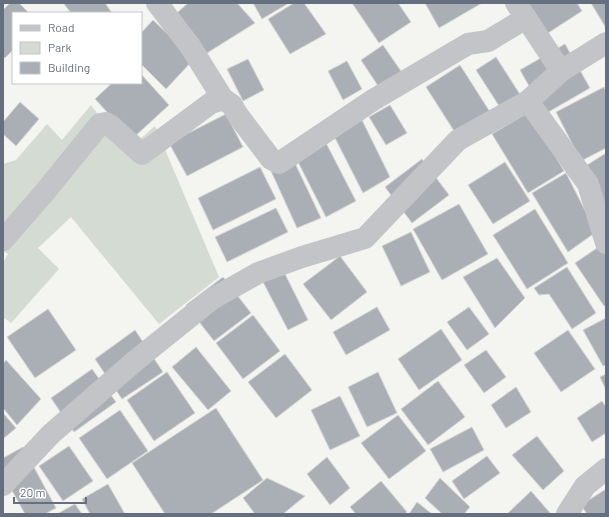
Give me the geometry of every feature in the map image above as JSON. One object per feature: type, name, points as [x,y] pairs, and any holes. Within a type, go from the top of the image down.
[{"type":"street","points":[[157,3],[190,46],[224,99],[232,104],[237,114],[271,159],[279,163],[373,100],[468,44],[488,41],[521,11],[560,71]]},
{"type":"street","points":[[3,484],[50,434],[135,361],[212,299],[258,273],[302,257],[365,238],[458,140],[528,101],[560,71],[606,43]]},
{"type":"street","points":[[3,240],[44,193],[100,124],[106,123],[111,126],[142,154],[211,102],[224,99]]},
{"type":"street","points":[[528,101],[588,184],[606,243]]},
{"type":"street","points":[[567,514],[585,486],[606,469]]},
{"type":"green space","points":[[91,105],[126,152],[155,126],[219,277],[159,324],[71,217],[38,248],[59,269],[11,323],[3,317],[3,263],[8,254],[3,251],[3,164],[16,160],[47,124],[62,140]]},
{"type":"building","points":[[10,3],[19,3],[28,12],[12,12],[12,51],[5,58],[3,57],[3,10]]},
{"type":"building","points":[[105,3],[111,12],[70,12],[64,4]]},
{"type":"building","points":[[188,3],[237,3],[255,23],[207,53],[177,13]]},
{"type":"building","points":[[253,3],[289,3],[262,19]]},
{"type":"building","points":[[294,3],[304,3],[326,34],[290,54],[268,19]]},
{"type":"building","points":[[352,3],[398,3],[411,22],[379,43]]},
{"type":"building","points":[[425,3],[482,3],[439,28]]},
{"type":"building","points":[[525,3],[577,3],[582,11],[545,35]]},
{"type":"building","points":[[591,3],[606,3],[606,28]]},
{"type":"building","points":[[153,20],[194,59],[166,89],[142,65],[142,32]]},
{"type":"building","points":[[565,44],[590,88],[545,114],[520,70]]},
{"type":"building","points":[[383,45],[405,77],[382,92],[361,60]]},
{"type":"building","points":[[496,57],[521,96],[501,109],[476,70]]},
{"type":"building","points":[[248,59],[264,90],[243,101],[227,69]]},
{"type":"building","points":[[347,61],[362,89],[343,100],[328,71]]},
{"type":"building","points":[[460,65],[490,112],[456,134],[426,87]]},
{"type":"building","points":[[142,75],[169,105],[132,139],[95,99],[111,84],[142,84]]},
{"type":"building","points":[[604,87],[606,92],[606,148],[581,161],[556,112]]},
{"type":"building","points":[[20,102],[39,119],[16,146],[3,134],[3,122]]},
{"type":"building","points":[[390,105],[407,133],[386,145],[369,117]]},
{"type":"building","points":[[529,112],[564,171],[528,193],[492,134]]},
{"type":"building","points":[[226,114],[243,147],[187,176],[169,143]]},
{"type":"building","points":[[362,120],[390,177],[363,193],[333,134]]},
{"type":"building","points":[[326,143],[356,201],[326,217],[296,158]]},
{"type":"building","points":[[606,153],[606,206],[584,167]]},
{"type":"building","points":[[422,159],[449,195],[412,223],[385,187]]},
{"type":"building","points":[[294,161],[321,218],[297,228],[271,171]]},
{"type":"building","points":[[505,162],[530,201],[493,224],[468,185]]},
{"type":"building","points":[[260,167],[276,199],[213,230],[198,198]]},
{"type":"building","points":[[566,173],[596,232],[568,252],[532,193]]},
{"type":"building","points":[[459,204],[488,254],[442,280],[413,229]]},
{"type":"building","points":[[276,208],[288,232],[227,262],[215,237]]},
{"type":"building","points":[[535,209],[568,263],[527,289],[493,235]]},
{"type":"building","points":[[411,232],[430,272],[401,286],[382,246]]},
{"type":"building","points":[[600,246],[606,255],[606,305],[604,306],[575,263]]},
{"type":"building","points":[[340,256],[367,292],[331,320],[303,284]]},
{"type":"building","points":[[497,258],[525,298],[495,328],[463,277]]},
{"type":"building","points":[[567,267],[596,313],[572,329],[549,294],[539,295],[534,288]]},
{"type":"building","points":[[283,270],[308,320],[288,330],[262,280]]},
{"type":"building","points":[[223,277],[251,313],[214,341],[186,305]]},
{"type":"building","points":[[377,307],[390,330],[346,355],[333,332]]},
{"type":"building","points":[[469,307],[489,334],[467,350],[447,322]]},
{"type":"building","points":[[48,309],[76,350],[35,378],[7,337]]},
{"type":"building","points":[[253,315],[280,351],[243,379],[216,343]]},
{"type":"building","points":[[606,318],[606,365],[603,366],[583,330]]},
{"type":"building","points":[[441,329],[462,360],[419,390],[398,359]]},
{"type":"building","points":[[135,330],[163,372],[122,399],[95,359]]},
{"type":"building","points":[[568,330],[595,369],[561,392],[534,353]]},
{"type":"building","points":[[196,347],[231,391],[208,410],[172,367]]},
{"type":"building","points":[[486,350],[506,377],[484,393],[464,365]]},
{"type":"building","points":[[285,354],[312,390],[276,418],[248,382]]},
{"type":"building","points":[[6,360],[41,399],[17,425],[3,408],[3,364]]},
{"type":"building","points":[[92,369],[116,402],[74,432],[51,398]]},
{"type":"building","points":[[167,372],[195,413],[154,441],[127,400]]},
{"type":"building","points":[[378,372],[397,413],[367,427],[348,387]]},
{"type":"building","points":[[606,374],[606,390],[600,377]]},
{"type":"building","points":[[438,381],[465,417],[428,445],[401,409]]},
{"type":"building","points":[[516,387],[531,412],[506,428],[491,405]]},
{"type":"building","points":[[340,396],[360,436],[330,450],[311,410]]},
{"type":"building","points":[[602,401],[606,407],[606,433],[592,442],[577,418]]},
{"type":"building","points":[[216,408],[263,480],[211,514],[165,514],[132,463]]},
{"type":"building","points":[[120,410],[148,451],[107,479],[79,438]]},
{"type":"building","points":[[3,413],[16,428],[3,439]]},
{"type":"building","points":[[398,415],[426,451],[389,479],[361,443]]},
{"type":"building","points":[[472,427],[484,450],[443,472],[430,449]]},
{"type":"building","points":[[537,436],[564,471],[543,490],[512,455]]},
{"type":"building","points":[[69,446],[93,481],[63,501],[39,466]]},
{"type":"building","points":[[23,447],[56,508],[45,514],[25,514],[3,474],[3,458]]},
{"type":"building","points":[[487,456],[500,473],[464,499],[452,481]]},
{"type":"building","points":[[327,457],[350,488],[330,505],[307,474]]},
{"type":"building","points":[[267,478],[305,496],[283,514],[255,514],[243,498]]},
{"type":"building","points":[[440,478],[470,507],[464,514],[442,514],[425,498]]},
{"type":"building","points":[[381,481],[407,512],[404,514],[356,514],[350,507]]},
{"type":"building","points":[[108,484],[125,514],[90,514],[82,499]]},
{"type":"building","points":[[606,489],[606,514],[587,514],[581,505]]},
{"type":"building","points":[[531,491],[551,514],[507,514]]},
{"type":"building","points":[[417,502],[432,514],[409,514]]},
{"type":"building","points":[[75,504],[82,514],[57,514]]}]
